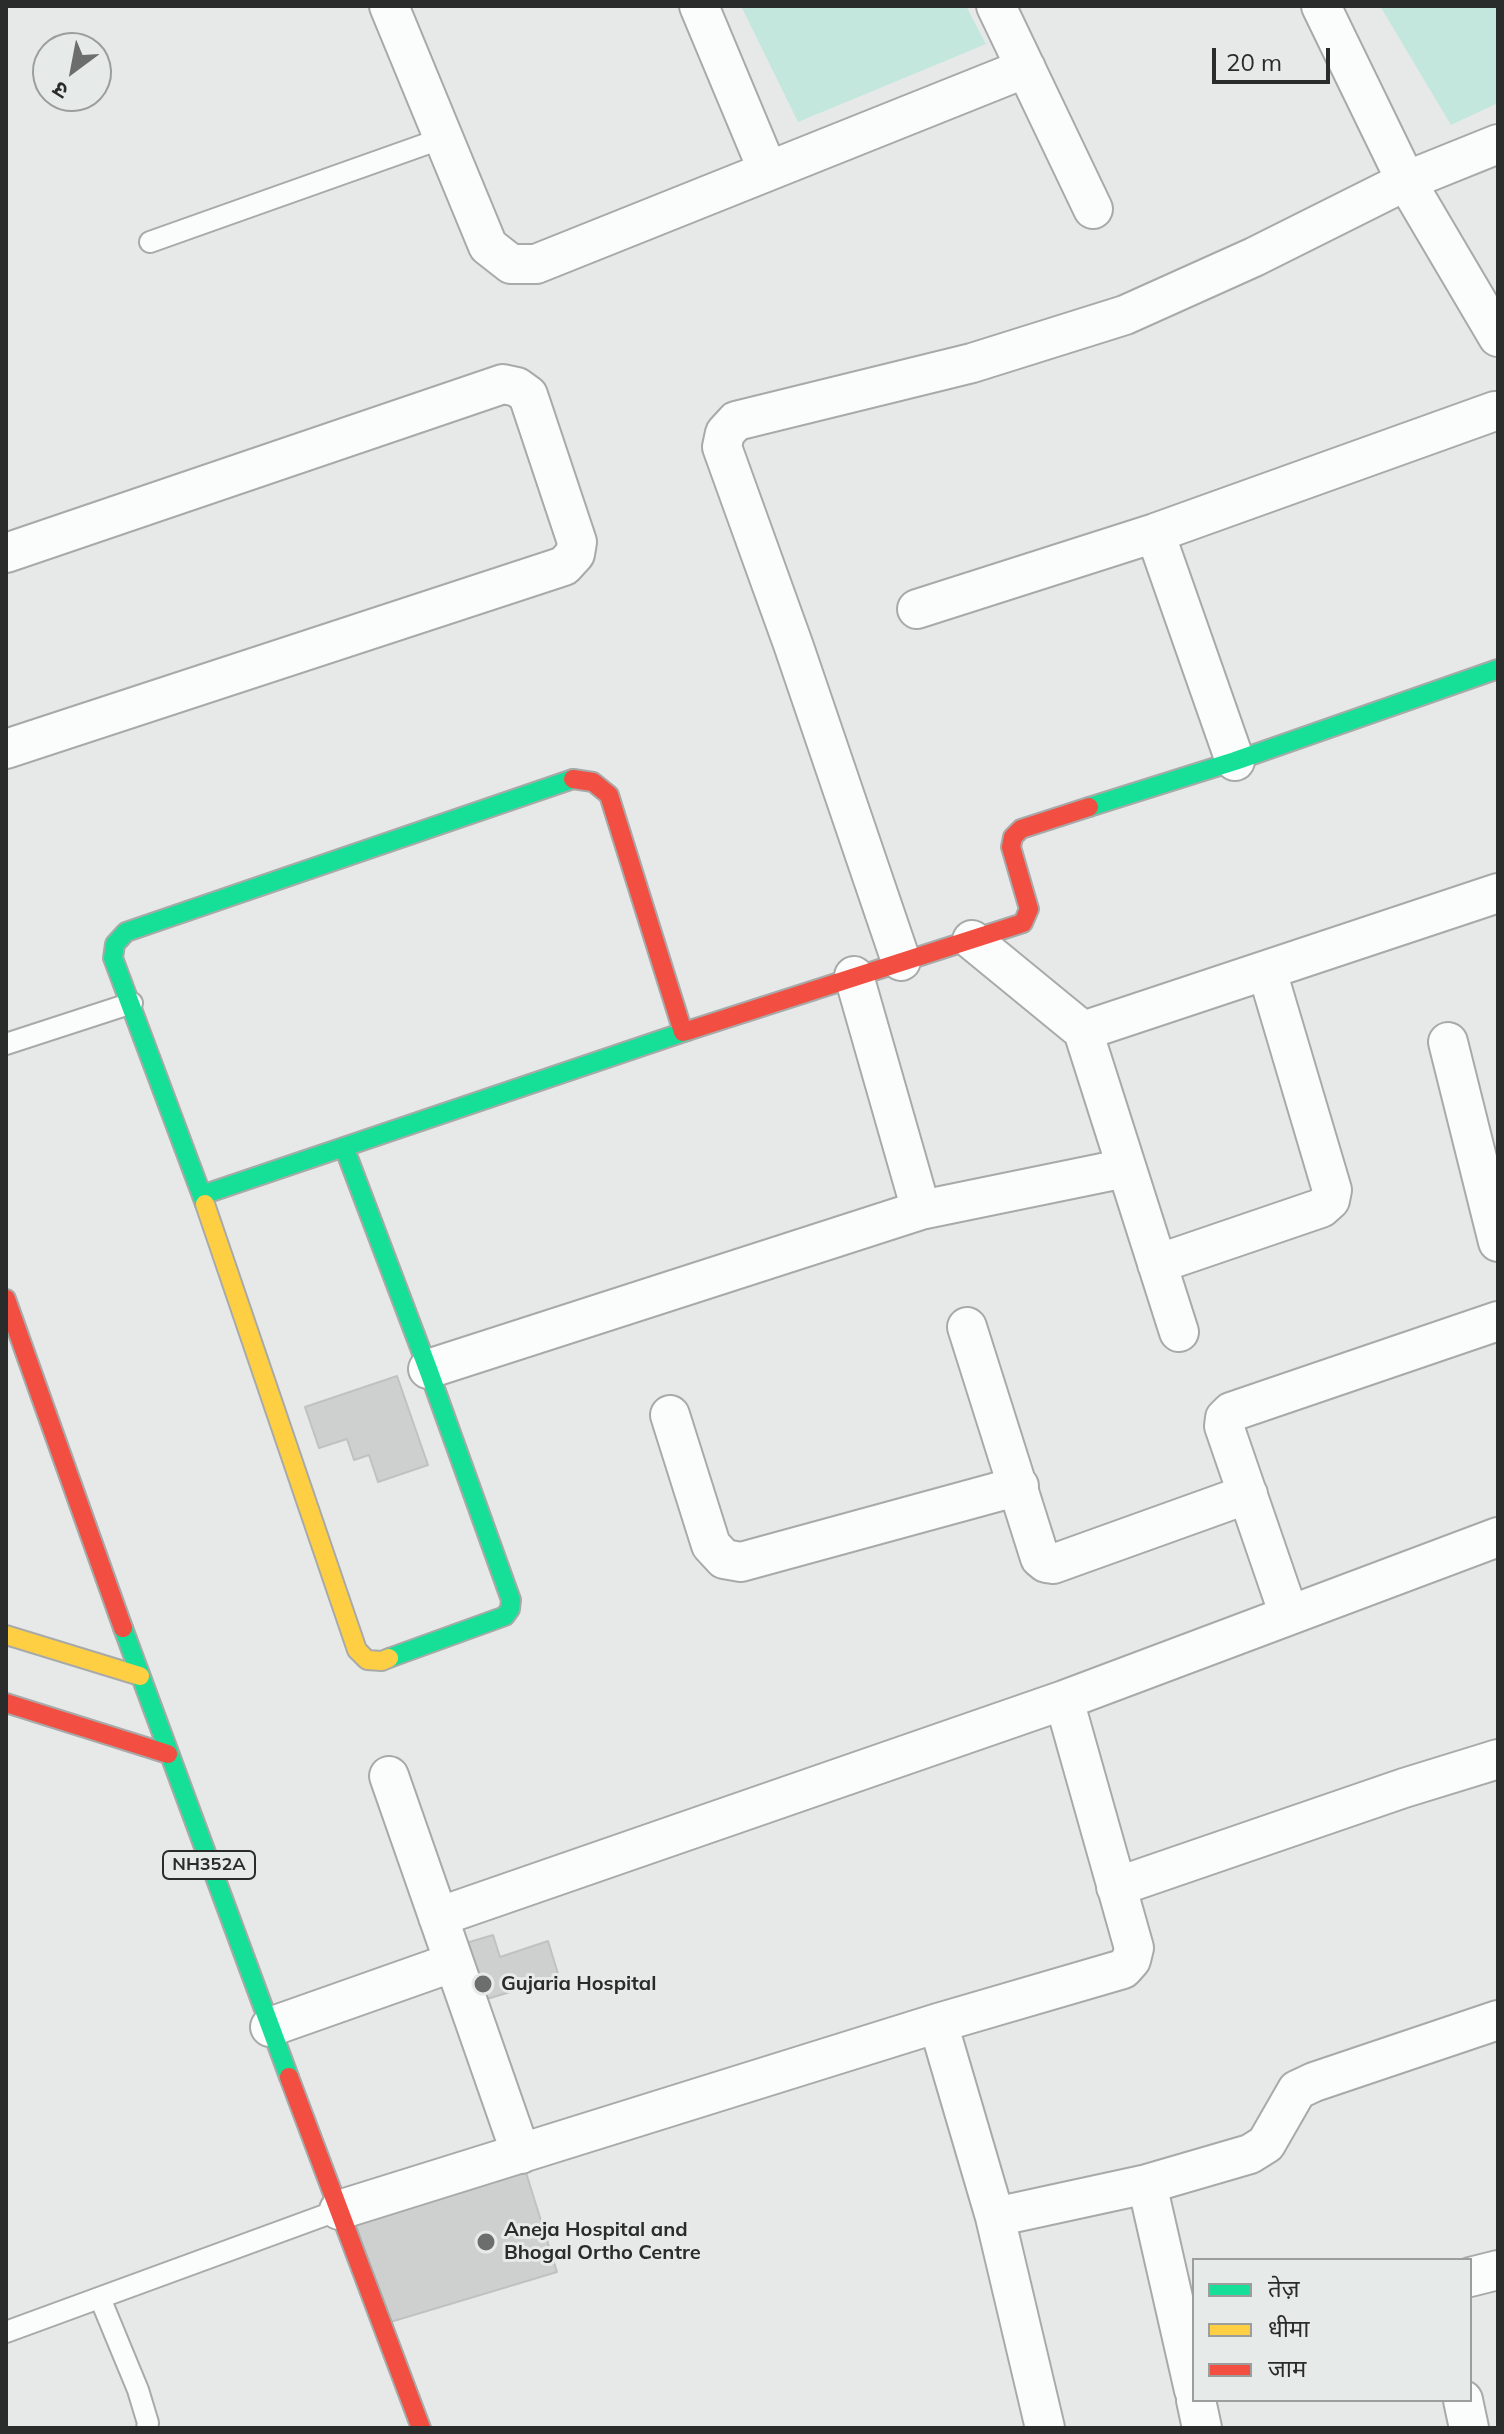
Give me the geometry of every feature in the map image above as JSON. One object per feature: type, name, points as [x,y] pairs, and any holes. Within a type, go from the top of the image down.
[{"type":"main road","points":[[202,1195],[683,1032],[1023,923],[1029,909],[1011,847],[1013,837],[1021,829],[1235,761],[1498,669]]},
{"type":"main road","points":[[344,1147],[511,1600],[505,1616],[382,1661],[367,1660],[357,1650],[202,1195],[113,958],[115,944],[126,932],[574,779],[593,782],[609,795],[683,1032]]},
{"type":"main road","name":"NH352A","points":[[6,1299],[168,1754],[421,2428]]},
{"type":"main road","points":[[6,1635],[140,1676]]},
{"type":"main road","points":[[6,1703],[168,1754]]},
{"type":"street","points":[[389,6],[488,246],[511,264],[536,264],[1026,68]]},
{"type":"street","points":[[699,6],[768,171]]},
{"type":"street","points":[[996,6],[1093,209]]},
{"type":"street","points":[[1321,6],[1406,181],[1498,337]]},
{"type":"street","points":[[901,961],[722,447],[725,433],[736,421],[972,363],[1125,315],[1254,257],[1406,181],[1498,144]]},
{"type":"street","points":[[6,553],[503,384],[517,387],[528,395],[577,542],[575,554],[564,566],[6,749]]},
{"type":"street","points":[[917,609],[1155,533],[1495,411]]},
{"type":"street","points":[[1155,533],[1235,761]]},
{"type":"street","points":[[1083,1031],[1498,893]]},
{"type":"street","points":[[972,940],[1083,1031],[1179,1332]]},
{"type":"street","points":[[1157,1264],[1321,1208],[1330,1200],[1332,1190],[1267,971]]},
{"type":"street","points":[[854,976],[921,1210]]},
{"type":"street","points":[[1448,1042],[1498,1242]]},
{"type":"street","points":[[428,1369],[921,1210],[1126,1168]]},
{"type":"street","points":[[1289,1615],[1224,1426],[1225,1418],[1231,1412],[1498,1321]]},
{"type":"street","points":[[967,1327],[1040,1558],[1046,1563],[1053,1564],[1248,1494]]},
{"type":"street","points":[[670,1415],[711,1545],[724,1559],[741,1562],[1019,1486]]},
{"type":"street","points":[[438,1917],[1064,1700],[1498,1537]]},
{"type":"street","points":[[339,2210],[938,2023],[1123,1969],[1131,1960],[1134,1948],[1064,1700]]},
{"type":"street","points":[[1116,1887],[1498,1759]]},
{"type":"street","points":[[389,1776],[521,2154]]},
{"type":"street","points":[[270,2027],[454,1962]]},
{"type":"street","points":[[995,2217],[1147,2184],[1250,2154],[1266,2144],[1297,2090],[1498,2020]]},
{"type":"street","points":[[938,2023],[995,2217],[1045,2428]]},
{"type":"street","points":[[1147,2184],[1188,2334],[1192,2371]]},
{"type":"street","points":[[1472,2276],[1498,2270]]},
{"type":"street","points":[[1196,2402],[1202,2428]]},
{"type":"street","points":[[1463,2402],[1469,2428]]},
{"type":"lane","points":[[150,242],[443,138]]},
{"type":"lane","points":[[6,1044],[132,1003]]},
{"type":"lane","points":[[6,2332],[339,2210]]},
{"type":"lane","points":[[100,2298],[138,2390],[147,2428]]},
{"type":"green space","points":[[741,6],[966,6],[986,44],[798,122]]},
{"type":"green space","points":[[1380,6],[1498,6],[1498,103],[1451,125]]},
{"type":"building","points":[[397,1376],[428,1465],[378,1482],[369,1455],[354,1460],[347,1439],[319,1448],[305,1407]]},
{"type":"building","points":[[493,1935],[500,1957],[548,1941],[559,1977],[474,2003],[456,1946]]},
{"type":"building","points":[[523,2163],[557,2272],[387,2323],[353,2215]]},
{"type":"traffic: fast","points":[[1089,807],[1235,761],[1498,669]]},
{"type":"traffic: fast","points":[[205,1204],[113,958],[115,944],[126,932],[573,779]]},
{"type":"traffic: fast","points":[[202,1195],[687,1031]]},
{"type":"traffic: fast","points":[[344,1147],[511,1600],[505,1616],[389,1658]]},
{"type":"traffic: fast","points":[[123,1628],[289,2077]]},
{"type":"traffic: slow","points":[[205,1204],[357,1650],[367,1660],[389,1658]]},
{"type":"traffic: slow","points":[[6,1635],[140,1676]]},
{"type":"traffic: jam","points":[[573,779],[593,782],[609,795],[683,1032]]},
{"type":"traffic: jam","points":[[687,1031],[1023,923],[1029,909],[1011,847],[1013,837],[1021,829],[1089,807]]},
{"type":"traffic: jam","points":[[6,1299],[123,1628]]},
{"type":"traffic: jam","points":[[6,1703],[168,1754]]},
{"type":"traffic: jam","points":[[289,2077],[421,2428]]},
{"type":"place","name":"Gujaria Hospital","points":[[483,1984]]},
{"type":"place","name":"Aneja Hospital and Bhogal Ortho Centre","points":[[486,2242]]}]
